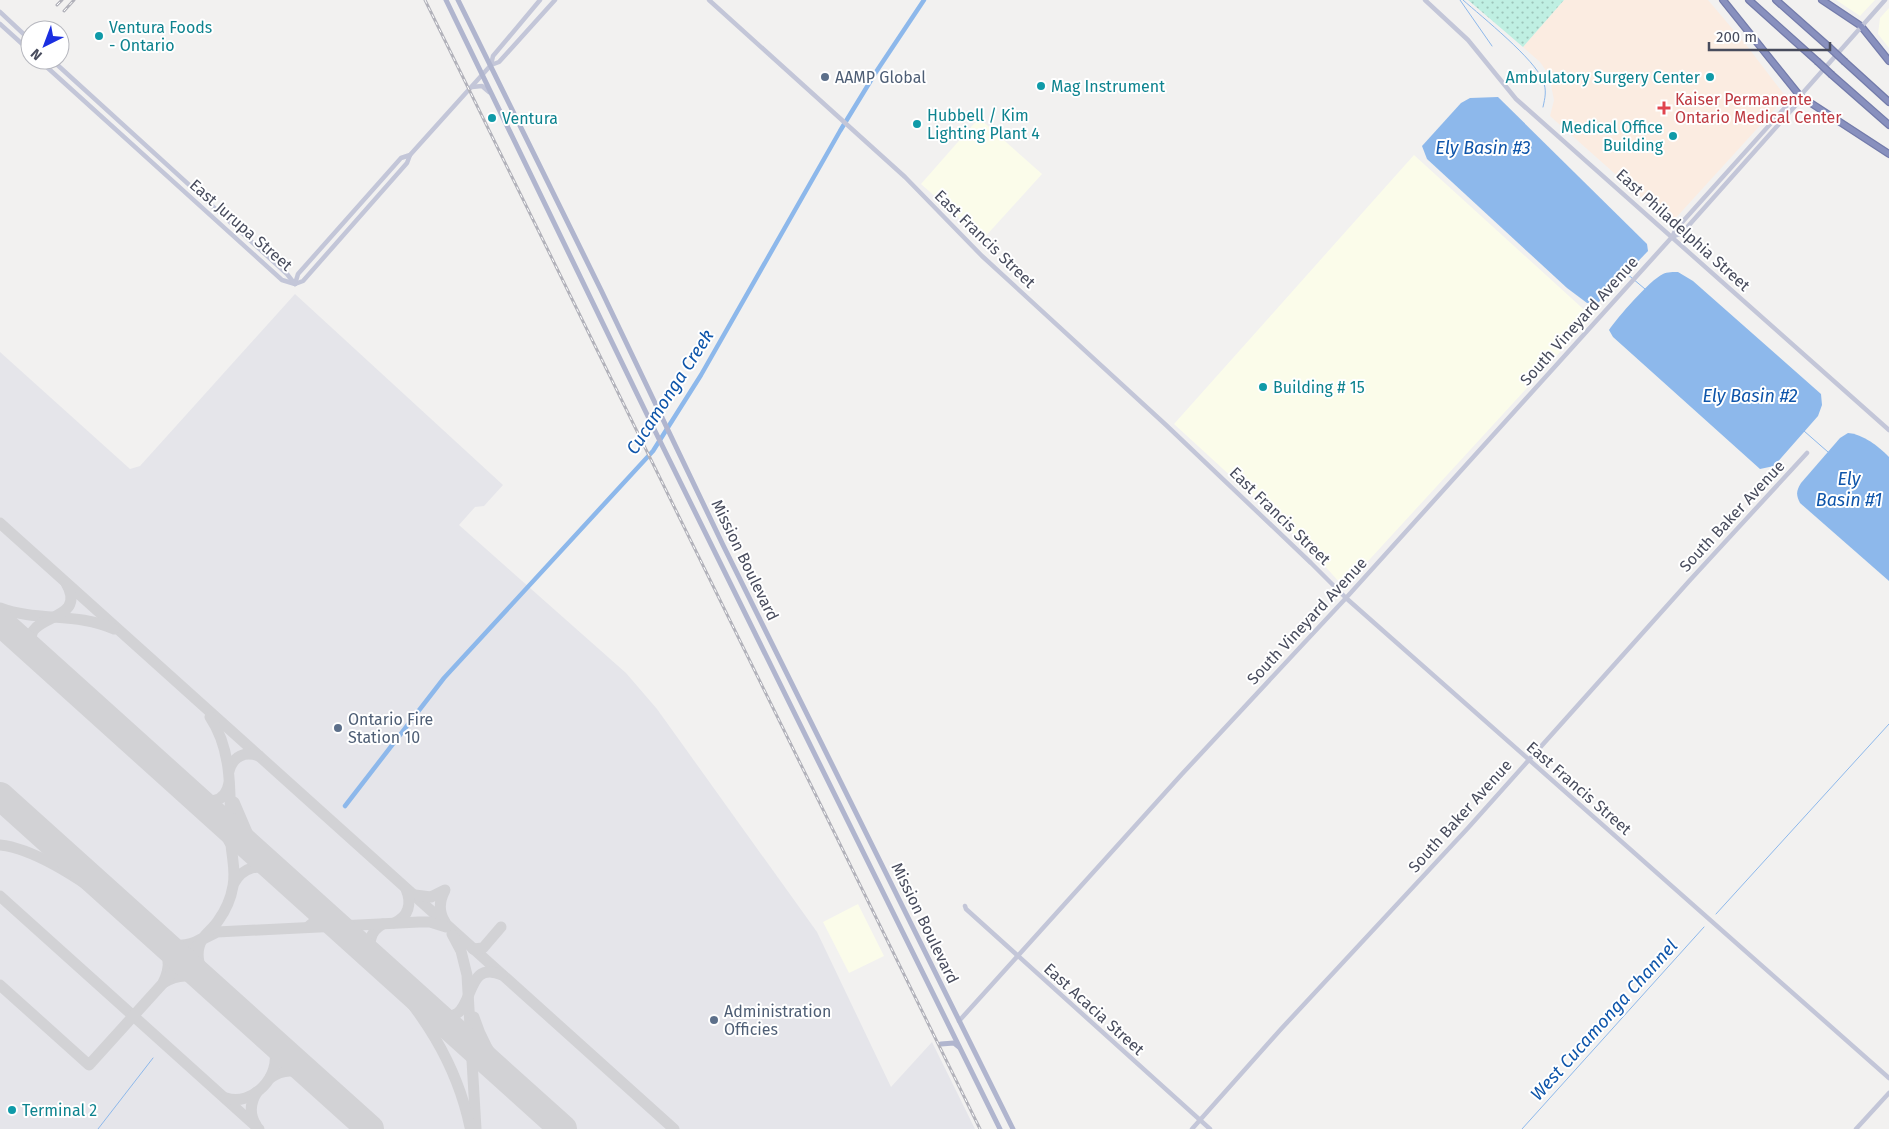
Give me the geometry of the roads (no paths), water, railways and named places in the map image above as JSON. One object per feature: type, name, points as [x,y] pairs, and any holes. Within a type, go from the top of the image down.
[{"type":"highway","points":[[1723,0],[1800,96],[1889,154]]},
{"type":"highway","points":[[1750,0],[1889,125]]},
{"type":"highway","points":[[1776,0],[1889,102]]},
{"type":"highway","points":[[1822,0],[1861,26],[1889,61]]},
{"type":"main road","name":"Mission Boulevard","points":[[446,0],[656,432],[1000,1129]]},
{"type":"main road","name":"Mission Boulevard","points":[[458,0],[670,435],[1013,1129]]},
{"type":"main road","points":[[941,1044],[955,1044],[960,1049]]},
{"type":"street","points":[[491,65],[493,56],[540,0]]},
{"type":"street","points":[[295,284],[303,281],[407,163],[410,155],[470,87],[491,65],[499,62],[555,0]]},
{"type":"street","name":"East Francis Street","points":[[709,0],[905,177],[982,256],[1299,551],[1346,598],[1889,1078]]},
{"type":"street","name":"East Philadelphia Street","points":[[1425,0],[1468,40],[1516,99],[1889,430]]},
{"type":"street","name":"South Vineyard Avenue","points":[[960,1021],[1182,774],[1346,598],[1630,283],[1672,238],[1682,233],[1796,105],[1800,96],[1884,0]]},
{"type":"street","points":[[0,12],[20,31]]},
{"type":"street","points":[[0,24],[20,42]]},
{"type":"street","points":[[480,44],[488,53],[499,49]]},
{"type":"street","name":"East Jurupa Street","points":[[50,70],[282,280],[295,284]]},
{"type":"street","name":"East Jurupa Street","points":[[63,70],[288,274],[295,284]]},
{"type":"street","points":[[470,87],[484,87],[496,103]]},
{"type":"street","points":[[295,284],[298,274],[401,158],[410,155]]},
{"type":"street","points":[[332,247],[339,228]]},
{"type":"street","name":"South Baker Avenue","points":[[1192,1129],[1282,1028],[1468,828],[1807,453]]},
{"type":"street","name":"East Acacia Street","points":[[965,906],[1017,956],[1210,1129]]},
{"type":"street","points":[[1856,1129],[1889,1093]]},
{"type":"water","name":"Ely Basin #3","points":[[1498,97],[1647,244],[1648,251],[1598,303],[1587,303],[1567,288],[1427,159],[1422,146],[1461,103],[1470,98]]},
{"type":"water","name":"Ely Basin #2","points":[[1678,272],[1693,281],[1821,394],[1822,405],[1818,416],[1774,466],[1760,469],[1613,337],[1609,330],[1634,300],[1657,278],[1665,273]]},
{"type":"water","name":"Ely Basin #1","points":[[1848,433],[1870,441],[1889,457],[1889,581],[1800,503],[1798,498],[1797,491],[1801,483],[1840,438]]},
{"type":"waterway","name":"Cucamonga Creek","points":[[345,806],[444,678],[653,451],[701,375],[840,131],[876,72],[924,0]]},
{"type":"waterway","points":[[1460,0],[1492,46]]},
{"type":"waterway","points":[[1463,0],[1530,61],[1538,72],[1545,88],[1543,107]]},
{"type":"waterway","points":[[1626,273],[1645,289]]},
{"type":"waterway","points":[[1804,431],[1828,452]]},
{"type":"waterway","name":"West Cucamonga Channel","points":[[1716,914],[1889,724]]},
{"type":"waterway","name":"West Cucamonga Channel","points":[[1522,1129],[1704,927]]},
{"type":"waterway","points":[[98,1129],[153,1058]]},
{"type":"railway","points":[[57,5],[62,0]]},
{"type":"railway","points":[[64,11],[74,0]]},
{"type":"railway","points":[[425,0],[980,1129]]},
{"type":"place","name":"Ventura Foods - Ontario","points":[[99,36]]},
{"type":"place","name":"AAMP Global","points":[[825,77]]},
{"type":"place","name":"Ambulatory Surgery Center","points":[[1710,77]]},
{"type":"place","name":"Mag Instrument","points":[[1041,86]]},
{"type":"place","name":"Kaiser Permanente Ontario Medical Center","points":[[1664,108]]},
{"type":"place","name":"Ventura","points":[[492,118]]},
{"type":"place","name":"Hubbell / Kim Lighting Plant 4","points":[[917,124]]},
{"type":"place","name":"Medical Office Building","points":[[1673,136]]},
{"type":"place","name":"Building # 15","points":[[1263,387]]},
{"type":"place","name":"Ontario Fire Station 10","points":[[338,728]]},
{"type":"place","name":"Administration Officies","points":[[714,1020]]},
{"type":"place","name":"Terminal 2","points":[[12,1110]]}]
